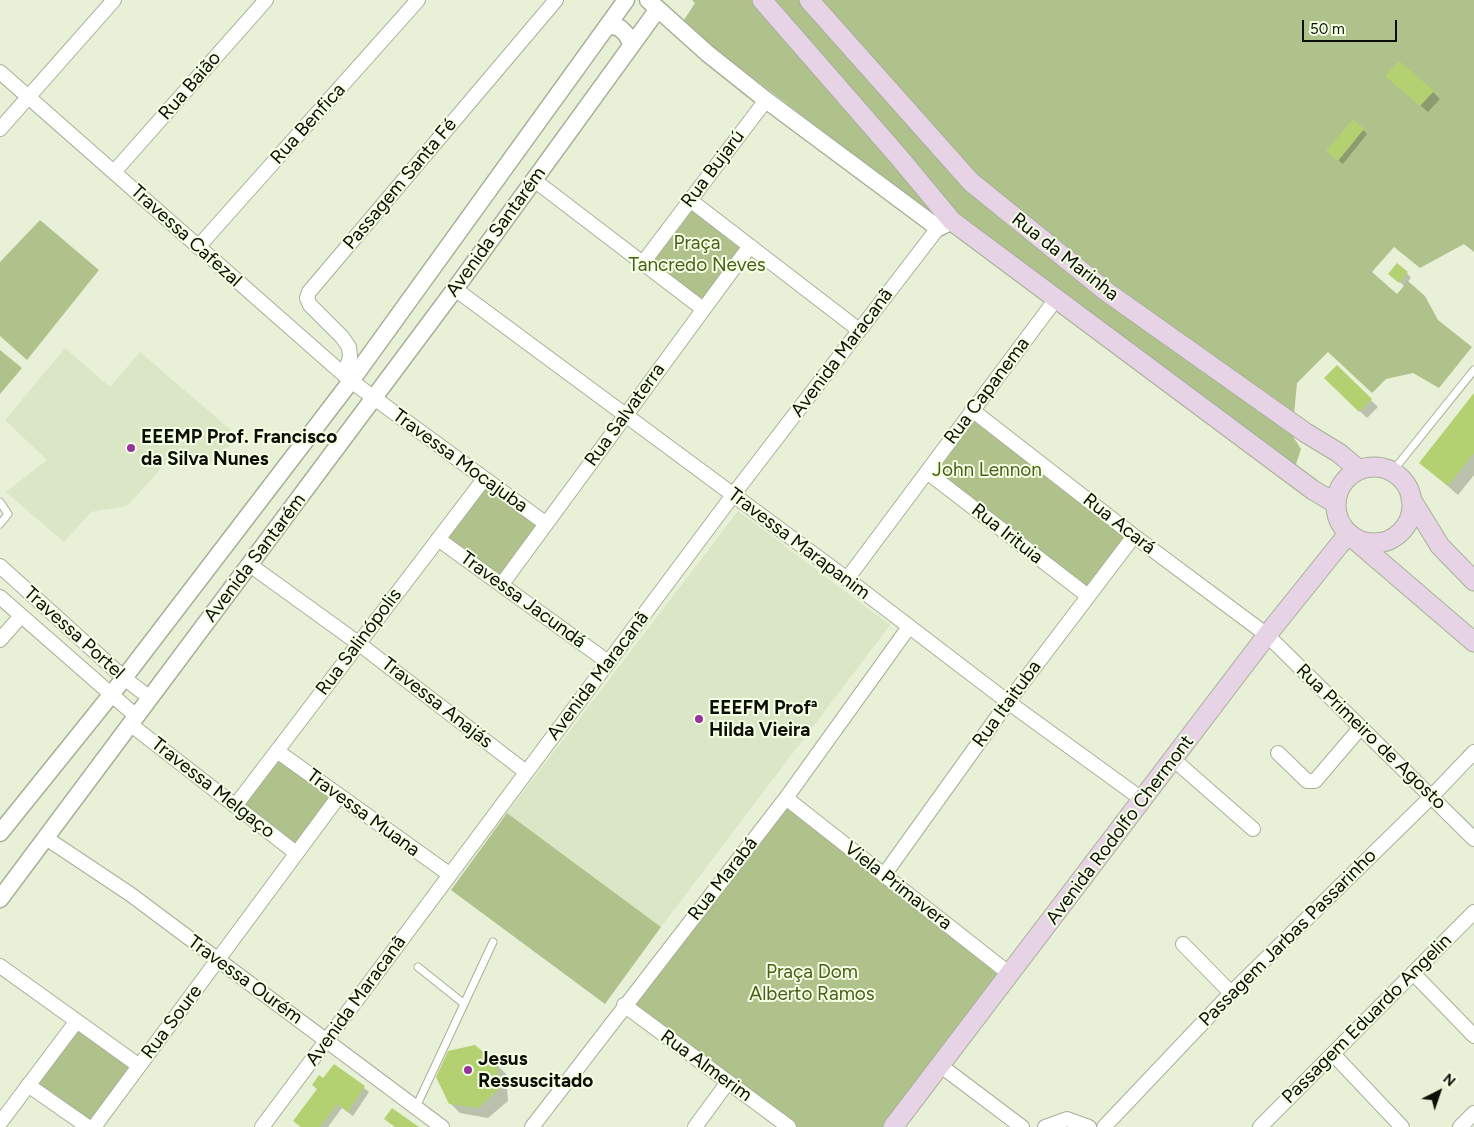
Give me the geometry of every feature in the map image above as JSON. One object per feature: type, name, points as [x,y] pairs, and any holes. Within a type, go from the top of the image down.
[{"type":"main road","name":"Rua da Marinha","points":[[762,0],[898,156],[945,225],[1056,299],[1313,490],[1336,503]]},
{"type":"main road","name":"Rua da Marinha","points":[[809,0],[971,182],[1107,292],[1306,433],[1339,453],[1358,470]]},
{"type":"main road","points":[[1474,581],[1440,546],[1411,499],[1404,483],[1392,472],[1375,467],[1358,470],[1345,480],[1340,487],[1336,503],[1338,520],[1348,534],[1474,642]]},
{"type":"main road","points":[[1348,534],[1363,542],[1372,543],[1388,540],[1396,536],[1407,524],[1412,507],[1411,499]]},
{"type":"main road","name":"Avenida Rodolfo Chermont","points":[[894,1127],[1267,636],[1348,534]]},
{"type":"street","points":[[0,129],[114,0]]},
{"type":"street","name":"Rua Baião","points":[[114,172],[266,0]]},
{"type":"street","name":"Rua Benfica","points":[[198,247],[418,0]]},
{"type":"street","name":"Passagem Santa Fé","points":[[348,378],[349,347],[342,337],[310,305],[307,298],[309,292],[556,0]]},
{"type":"street","name":"Avenida Santarém","points":[[0,834],[124,678],[348,378],[626,0]]},
{"type":"street","name":"Avenida Santarém","points":[[0,899],[455,289],[632,45],[653,5]]},
{"type":"street","name":"Rua da Marinha","points":[[653,5],[707,54],[766,100],[945,225]]},
{"type":"street","points":[[608,24],[620,28],[632,45]]},
{"type":"street","name":"Travessa Cafezal","points":[[0,72],[348,378],[375,398]]},
{"type":"street","name":"Rua Bujarú","points":[[642,264],[766,100]]},
{"type":"street","points":[[534,180],[703,309]]},
{"type":"street","points":[[690,200],[859,330]]},
{"type":"street","name":"Avenida Maracanã","points":[[262,1127],[328,1040],[448,874],[733,495],[859,330],[945,225]]},
{"type":"street","name":"Rua Salvaterra","points":[[502,584],[750,246]]},
{"type":"street","name":"Travessa Marapanim","points":[[455,289],[847,579],[1008,702],[1143,800]]},
{"type":"street","name":"Rua Capanema","points":[[847,579],[1056,299]]},
{"type":"street","name":"Travessa Mocajuba","points":[[375,398],[545,523]]},
{"type":"street","name":"Rua Acará","points":[[972,410],[1134,536],[1267,636]]},
{"type":"street","name":"Rua Irituia","points":[[927,472],[1088,596]]},
{"type":"street","name":"Rua Salinópolis","points":[[235,806],[484,479]]},
{"type":"street","name":"Rua Itaituba","points":[[884,875],[1008,702],[1134,536]]},
{"type":"street","name":"Travessa Jacundá","points":[[438,539],[608,662]]},
{"type":"street","name":"Travessa Anajás","points":[[250,565],[358,642],[526,772]]},
{"type":"street","name":"Travessa Portel","points":[[0,566],[124,678],[150,698]]},
{"type":"street","name":"Travessa Melgaço","points":[[0,597],[111,695],[133,720],[235,806],[296,853]]},
{"type":"street","points":[[0,640],[21,616]]},
{"type":"street","name":"Rua Marabá","points":[[532,1127],[624,1005],[786,798],[909,627]]},
{"type":"street","name":"Rua Primeiro de Agosto","points":[[1267,636],[1474,839]]},
{"type":"street","points":[[1278,753],[1311,782],[1315,781],[1361,727]]},
{"type":"street","name":"Travessa Muana","points":[[277,751],[448,874]]},
{"type":"street","name":"Passagem Jarbas Passarinho","points":[[1104,1127],[1231,993],[1432,796],[1474,752]]},
{"type":"street","points":[[1173,759],[1253,829]]},
{"type":"street","name":"Rua Soure","points":[[94,1127],[138,1065],[218,962],[339,796]]},
{"type":"street","name":"Viela Primavera","points":[[786,798],[1010,975]]},
{"type":"street","name":"Travessa Ourém","points":[[46,838],[130,894],[218,962],[328,1040],[440,1126]]},
{"type":"street","name":"Passagem Eduardo Angelin","points":[[1260,1127],[1474,912]]},
{"type":"street","points":[[1183,944],[1231,993]]},
{"type":"street","points":[[0,966],[138,1065]]},
{"type":"street","points":[[1413,973],[1474,1036]]},
{"type":"street","name":"Rua Almerim","points":[[624,1005],[789,1127]]},
{"type":"street","points":[[0,1123],[76,1022]]},
{"type":"street","points":[[1333,1054],[1402,1127]]},
{"type":"street","points":[[941,1066],[1022,1127]]},
{"type":"street","points":[[695,1127],[728,1082]]},
{"type":"street","points":[[28,1084],[88,1127]]},
{"type":"street","points":[[1460,1127],[1474,1113]]},
{"type":"street","points":[[1045,1127],[1067,1119],[1089,1127]]},
{"type":"lane","points":[[1392,472],[1474,370]]},
{"type":"lane","points":[[0,502],[8,514],[0,524]]},
{"type":"lane","points":[[416,1107],[493,942]]},
{"type":"lane","points":[[418,967],[463,1003]]},
{"type":"shaded area","name":"EEEMP Prof. Francisco da Silva Nunes","points":[[65,348],[110,387],[140,352],[239,437],[209,465],[167,462],[127,506],[91,512],[64,542],[6,492],[47,460],[5,420]]},
{"type":"shaded area","name":"EEEFM Profª Hilda Vieira","points":[[738,511],[890,625],[661,927],[507,813]]},
{"type":"green space","points":[[692,0],[1474,0],[1474,252],[1464,244],[1420,268],[1394,247],[1372,272],[1397,294],[1408,281],[1425,296],[1438,320],[1472,347],[1439,388],[1413,373],[1386,379],[1372,393],[1328,352],[1297,383],[1292,435],[1301,449],[1292,476],[942,223],[682,23],[695,3]]},
{"type":"green space","name":"Praça Tancredo Neves","points":[[690,200],[750,246],[703,309],[642,264]]},
{"type":"green space","points":[[40,220],[99,270],[27,360],[0,336],[0,262]]},
{"type":"green space","points":[[0,350],[22,368],[0,394]]},
{"type":"green space","name":"John Lennon","points":[[972,410],[1134,536],[1088,596],[927,472]]},
{"type":"green space","points":[[484,479],[545,523],[502,584],[438,539]]},
{"type":"green space","points":[[277,751],[339,796],[296,853],[235,806]]},
{"type":"green space","name":"Praça Dom Alberto Ramos","points":[[786,798],[1011,975],[894,1127],[789,1127],[624,1005]]},
{"type":"green space","points":[[507,813],[661,927],[605,1004],[451,890]]},
{"type":"green space","points":[[76,1022],[138,1065],[94,1127],[28,1085]]},
{"type":"building","points":[[1399,61],[1434,91],[1420,106],[1385,76]]},
{"type":"building","points":[[1353,119],[1364,129],[1338,161],[1326,151]]},
{"type":"building","points":[[1397,263],[1408,272],[1399,283],[1388,274]]},
{"type":"building","points":[[1337,365],[1372,399],[1359,412],[1324,378]]},
{"type":"building","points":[[1474,393],[1474,453],[1448,486],[1419,463]]},
{"type":"building","name":"Jesus Ressuscitado","points":[[475,1045],[497,1063],[498,1090],[478,1108],[449,1104],[436,1077],[448,1051]]},
{"type":"building","points":[[334,1064],[365,1086],[348,1112],[337,1104],[320,1127],[301,1127],[293,1121],[317,1089],[312,1085],[319,1075],[323,1078]]},
{"type":"building","points":[[392,1108],[419,1127],[395,1127],[384,1119]]},
{"type":"place","name":"EEEMP Prof. Francisco da Silva Nunes","points":[[131,448]]},
{"type":"place","name":"EEEFM Profª Hilda Vieira","points":[[699,719]]},
{"type":"place","name":"Jesus Ressuscitado","points":[[468,1070]]}]
